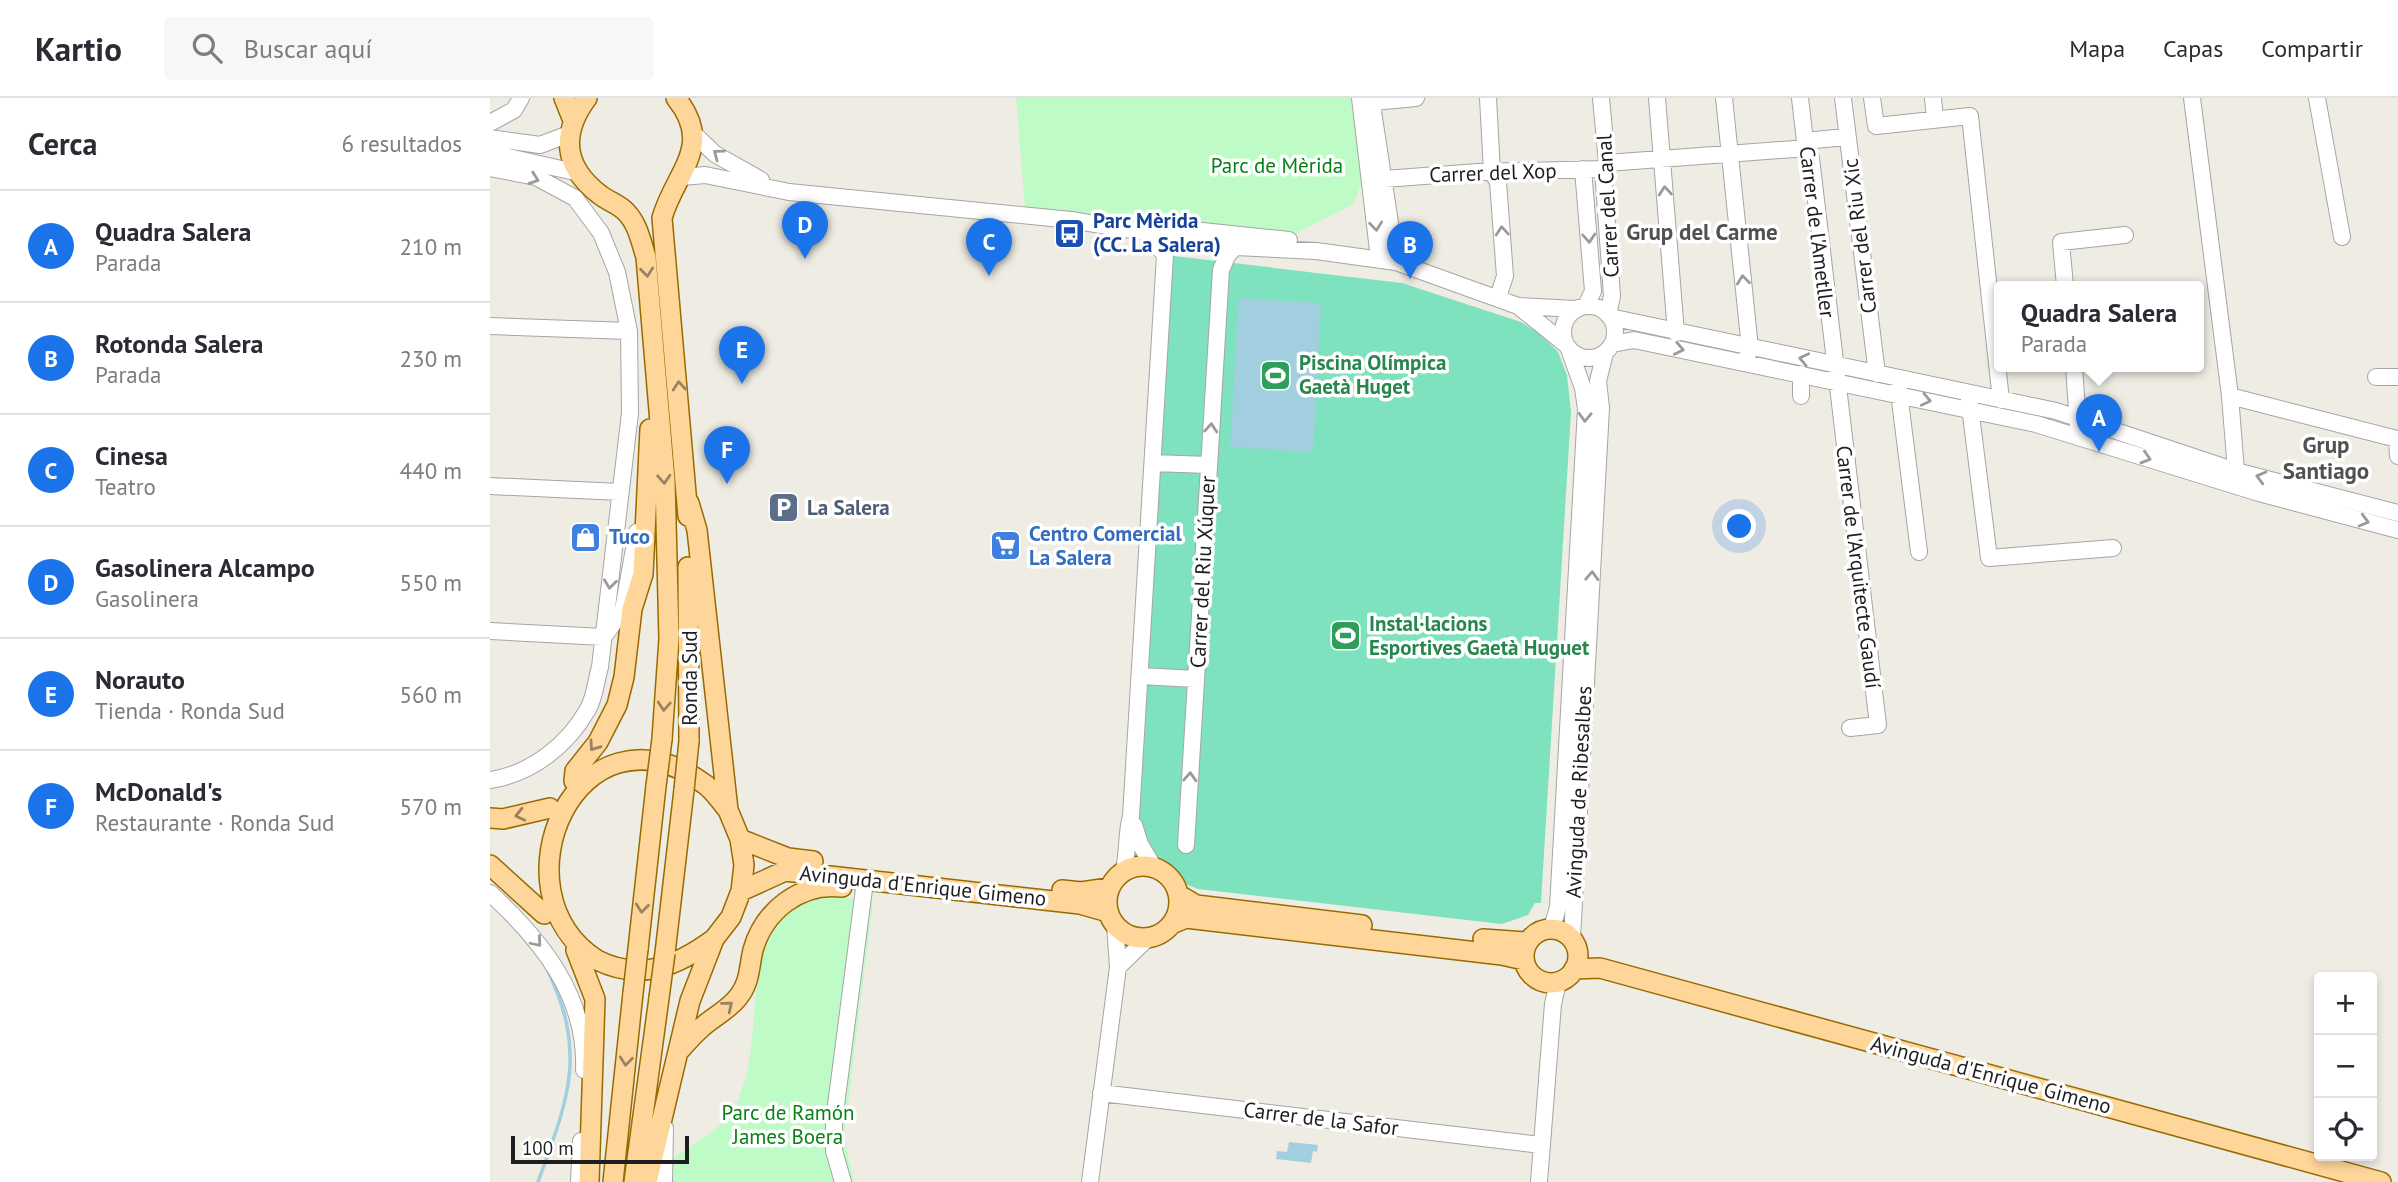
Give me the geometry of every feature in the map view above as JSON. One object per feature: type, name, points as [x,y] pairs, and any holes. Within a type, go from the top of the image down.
[{"type":"main road","points":[[564,98],[570,126],[570,157],[579,173]]},
{"type":"main road","points":[[570,126],[587,98]]},
{"type":"main road","points":[[676,98],[686,110],[693,133]]},
{"type":"main road","name":"Ronda Sud","points":[[634,1182],[690,741],[689,503],[662,218],[667,200],[692,155],[693,133]]},
{"type":"main road","name":"Ronda Sud","points":[[579,173],[599,194],[626,212],[637,228],[646,257],[665,481],[669,639],[662,739],[613,1182]]},
{"type":"main road","points":[[574,782],[575,771],[597,741],[617,705],[624,677],[632,609],[643,574],[656,387]]},
{"type":"main road","points":[[648,1182],[690,1001],[714,939],[731,917],[741,891],[744,865],[740,839],[728,810],[697,530],[689,503]]},
{"type":"main road","points":[[545,914],[534,879],[536,842],[550,808],[574,782],[605,765],[640,760],[674,766],[705,784],[728,810]]},
{"type":"main road","points":[[490,818],[503,819],[550,808]]},
{"type":"main road","name":"Avinguda d'Enrique Gimeno","points":[[740,839],[788,858],[833,864],[1081,892],[1109,888]]},
{"type":"main road","points":[[490,865],[545,914],[558,934],[576,950],[610,967],[647,971],[683,961],[714,939]]},
{"type":"main road","points":[[1172,924],[1179,910],[1179,895],[1170,877],[1153,866],[1138,865],[1124,870],[1109,888],[1112,918],[1130,936],[1148,938],[1161,934],[1172,924],[1186,918],[1503,955],[1526,952]]},
{"type":"main road","name":"Avinguda d'Enrique Gimeno","points":[[741,891],[785,870],[1080,904],[1112,918]]},
{"type":"main road","points":[[678,1052],[700,1029],[738,998],[748,981],[760,931],[787,900],[811,888],[831,886],[864,889],[899,884]]},
{"type":"main road","points":[[1179,895],[1196,905],[1526,952]]},
{"type":"main road","points":[[1552,928],[1575,953],[1551,982],[1531,974],[1526,952],[1537,932],[1552,928]]},
{"type":"main road","points":[[576,950],[595,999],[587,1182]]},
{"type":"main road","name":"Avinguda d'Enrique Gimeno","points":[[1575,953],[1600,968],[2381,1182]]},
{"type":"street","points":[[490,123],[514,110],[521,98]]},
{"type":"street","points":[[1387,260],[1366,100],[1416,98]]},
{"type":"street","points":[[1488,98],[1492,172],[1498,182],[1505,276],[1497,298]]},
{"type":"street","name":"Carrer del Canal","points":[[1601,98],[1612,296],[1609,316]]},
{"type":"street","points":[[1657,98],[1676,332]]},
{"type":"street","points":[[1724,98],[1747,355]]},
{"type":"street","name":"Carrer de l'Ametller","points":[[1800,98],[1806,144],[1811,158],[1834,373]]},
{"type":"street","name":"Carrer del Riu Xic","points":[[1843,98],[1877,374]]},
{"type":"street","points":[[1872,98],[1875,126],[1970,116],[1994,336]]},
{"type":"street","points":[[1933,98],[1935,119]]},
{"type":"street","points":[[2192,98],[2230,396],[2236,471]]},
{"type":"street","points":[[2317,98],[2342,237]]},
{"type":"street","points":[[490,138],[540,145],[570,126]]},
{"type":"street","points":[[693,133],[715,154],[750,176],[789,192]]},
{"type":"street","name":"Carrer del Xop","points":[[1377,179],[1583,170],[1662,159],[1730,154],[1845,137]]},
{"type":"street","points":[[490,153],[579,173]]},
{"type":"street","points":[[490,168],[536,177],[575,198],[600,233],[617,272],[629,331],[630,413],[600,667],[589,708],[561,745],[532,767],[490,780]]},
{"type":"street","name":"Carrer del Canal","points":[[1581,308],[1592,291],[1583,170]]},
{"type":"street","points":[[682,177],[705,175],[789,192],[1075,221],[1108,221],[1239,241]]},
{"type":"street","points":[[1075,221],[1163,242],[1178,234],[1239,241],[1287,240],[1317,251],[1387,260],[1518,306],[1598,308],[1609,316],[1676,332],[1801,374],[1877,374],[1898,386]]},
{"type":"street","points":[[2065,281],[2061,242],[2125,235]]},
{"type":"street","name":"Carrer del Riu Xúquer","points":[[1186,845],[1221,270],[1227,256],[1239,241]]},
{"type":"street","points":[[1124,870],[1131,816],[1140,676],[1163,242]]},
{"type":"street","points":[[1518,306],[1567,347],[1588,359],[1609,348],[1634,340],[1747,355],[1898,386],[1969,401],[2259,493],[2398,530]]},
{"type":"street","points":[[1567,347],[1562,330],[1566,318],[1581,308]]},
{"type":"street","points":[[1609,316],[1615,330],[1609,348]]},
{"type":"street","points":[[490,326],[629,331]]},
{"type":"street","name":"Avinguda de Ribesalbes","points":[[1552,928],[1559,900],[1586,409],[1583,388],[1567,347]]},
{"type":"street","name":"Avinguda de Ribesalbes","points":[[1575,953],[1601,408],[1598,381],[1609,348]]},
{"type":"street","points":[[1998,372],[2001,400]]},
{"type":"street","points":[[2075,372],[2079,419],[2076,436]]},
{"type":"street","name":"Carrer de l'Arquitecte Gaudí","points":[[1834,373],[1878,725],[1850,728]]},
{"type":"street","points":[[1801,374],[1801,396]]},
{"type":"street","points":[[2376,377],[2398,377]]},
{"type":"street","points":[[1898,386],[1919,552]]},
{"type":"street","points":[[2230,396],[2397,439],[2398,456]]},
{"type":"street","points":[[1969,401],[2001,400],[2056,411],[2236,471],[2398,513]]},
{"type":"street","points":[[1969,401],[1989,558],[2113,548]]},
{"type":"street","points":[[2051,428],[2056,411]]},
{"type":"street","name":"Carrer del Riu Xúquer","points":[[1153,463],[1209,465]]},
{"type":"street","points":[[603,638],[623,610],[649,466]]},
{"type":"street","points":[[490,486],[620,492]]},
{"type":"street","points":[[490,631],[603,638]]},
{"type":"street","name":"Carrer del Riu Xúquer","points":[[1140,676],[1196,679]]},
{"type":"street","points":[[1131,816],[1140,844],[1153,866]]},
{"type":"street","points":[[843,1182],[834,1151],[834,1121],[864,889]]},
{"type":"street","points":[[490,893],[514,915],[547,954],[567,985],[580,1022],[584,1055],[579,1182]]},
{"type":"street","points":[[1090,1182],[1118,967],[1112,918]]},
{"type":"street","points":[[1118,967],[1148,938]]},
{"type":"street","points":[[1539,1182],[1553,1004],[1551,982]]},
{"type":"street","name":"Carrer de la Safor","points":[[1101,1093],[1541,1145]]},
{"type":"street","points":[[664,1182],[667,1103]]},
{"type":"green space","name":"Parc de Mèrida","points":[[1016,98],[1355,98],[1365,173],[1354,204],[1290,236],[1025,209]]},
{"type":"green space","name":"Instal·lacions Esportives Gaetà Huguet","points":[[1157,254],[1402,283],[1521,322],[1541,335],[1558,352],[1567,375],[1571,412],[1541,903],[1535,903],[1528,915],[1502,924],[1198,889],[1122,859]]},
{"type":"green space","name":"Parc de Ramón James Boera","points":[[834,896],[873,902],[844,1136],[854,1182],[673,1182],[674,1158],[720,1125],[736,1108],[749,1064],[759,972],[766,945],[780,922],[802,905]]},
{"type":"water","name":"Piscina Olímpica Gaetà Huget","points":[[1239,298],[1321,303],[1313,452],[1230,447]]},
{"type":"water","points":[[1289,1142],[1318,1145],[1317,1152],[1313,1151],[1311,1163],[1276,1159],[1277,1151],[1287,1152]]},
{"type":"waterway","points":[[538,1182],[558,1126],[569,1076],[567,1026],[560,999],[547,969]]},
{"type":"place","name":"Parc Mèrida (CC. La Salera)","points":[[1070,233]]},
{"type":"place","name":"Gasolinera Alcampo","points":[[805,259]]},
{"type":"place","name":"Cinesa","points":[[989,276]]},
{"type":"place","name":"Rotonda Salera","points":[[1410,279]]},
{"type":"place","name":"Piscina Olímpica Gaetà Huget","points":[[1276,375]]},
{"type":"place","name":"Norauto","points":[[742,384]]},
{"type":"place","name":"Quadra Salera","points":[[2099,452]]},
{"type":"place","name":"McDonald's","points":[[727,484]]},
{"type":"place","name":"La Salera","points":[[784,508]]},
{"type":"place","name":"Tuco","points":[[586,537]]},
{"type":"place","name":"Centro Comercial La Salera","points":[[1006,546]]},
{"type":"place","name":"Instal·lacions Esportives Gaetà Huguet","points":[[1346,636]]},
{"type":"district","name":"Grup del Carme","points":[[1702,232]]},
{"type":"district","name":"Grup Santiago","points":[[2326,458]]}]
